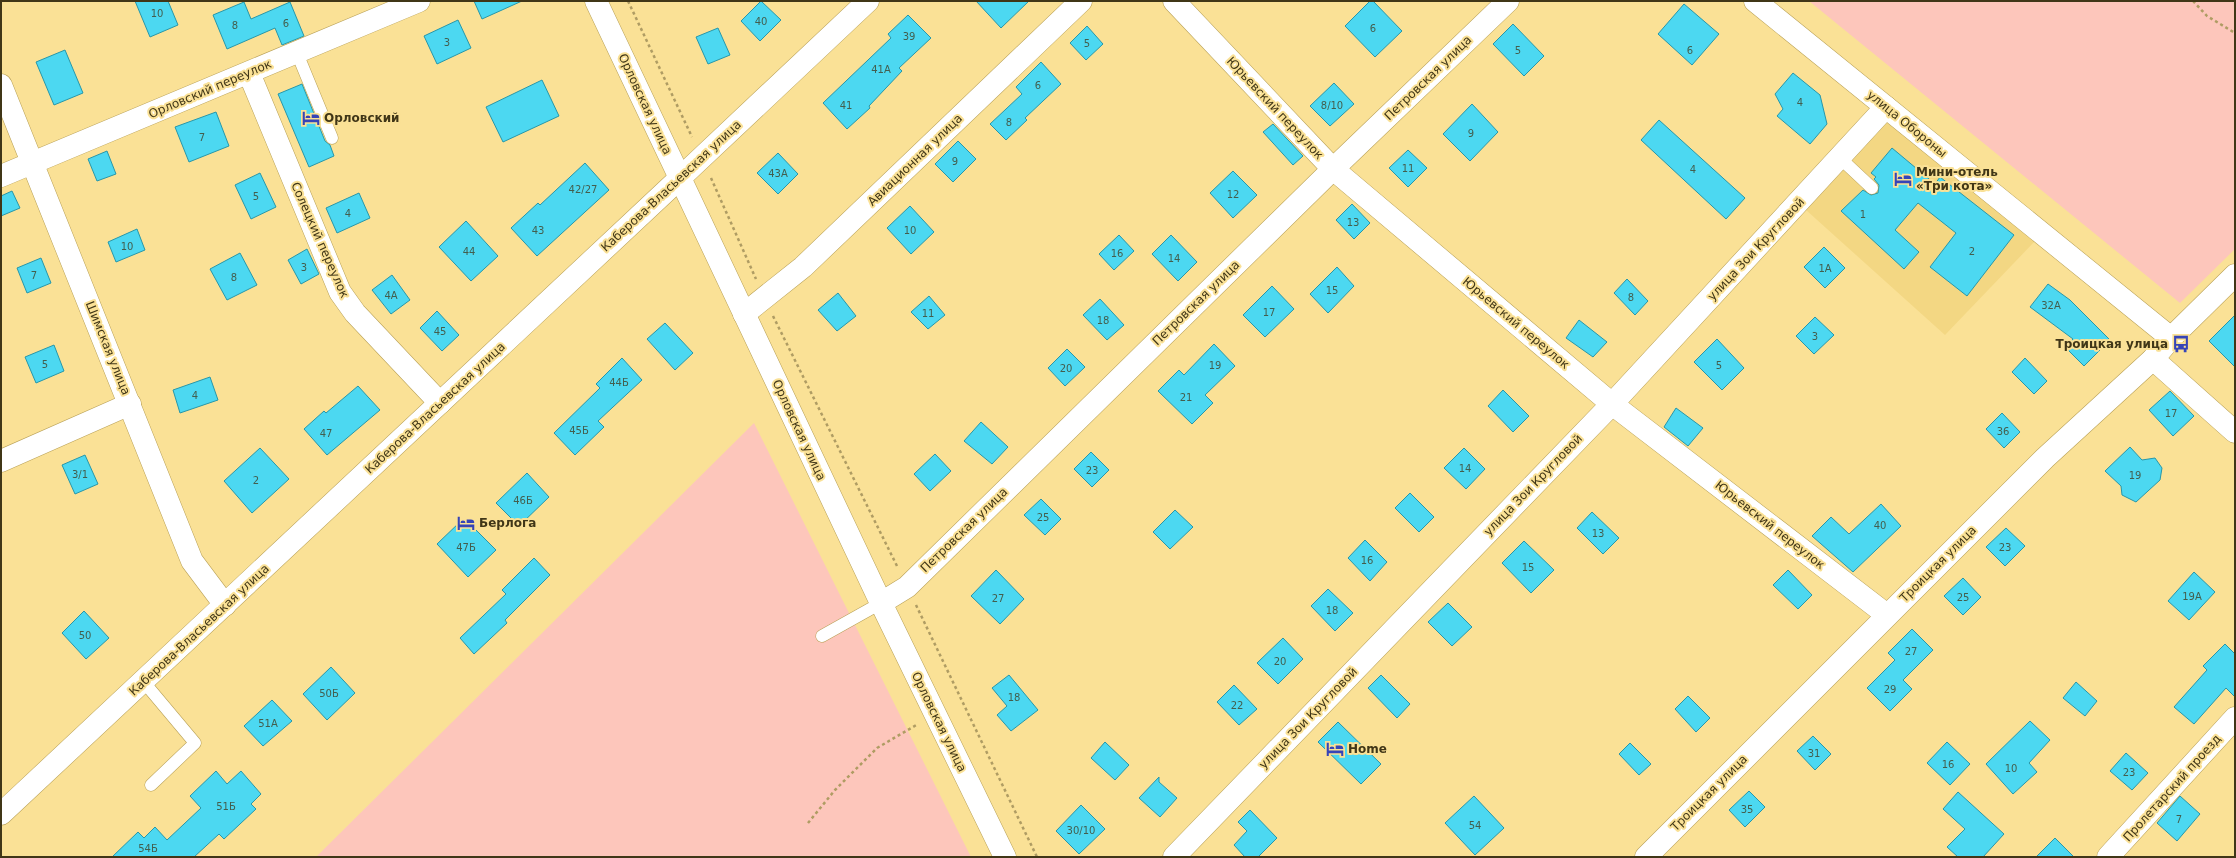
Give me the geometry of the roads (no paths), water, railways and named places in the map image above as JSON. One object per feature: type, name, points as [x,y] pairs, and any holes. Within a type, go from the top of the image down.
[{"type":"street","name":"Орловский переулок","points":[[1,176],[419,1]]},
{"type":"street","name":"Орловская улица","points":[[596,1],[881,603],[1005,857]]},
{"type":"street","name":"Каберова-Власьевская улица","points":[[1,814],[226,605],[868,1]]},
{"type":"street","name":"Авиационная улица","points":[[744,314],[803,267],[1081,1]]},
{"type":"street","name":"Юрьевский переулок","points":[[1174,1],[1333,169],[1612,404],[1887,615]]},
{"type":"street","name":"Петровская улица","points":[[881,603],[907,587],[1333,169],[1508,1]]},
{"type":"street","name":"улица Обороны","points":[[1755,1],[2171,338]]},
{"type":"street","name":"Солецкий переулок","points":[[249,73],[340,292],[355,312],[440,403]]},
{"type":"street","name":"Шимская улица","points":[[1,85],[192,561],[226,605]]},
{"type":"street","name":"улица Зои Кругловой","points":[[1174,857],[1612,404],[1886,107]]},
{"type":"street","name":"Троицкая улица","points":[[1646,857],[2045,458],[2153,359],[2171,338],[2235,276]]},
{"type":"street","points":[[2153,359],[2235,432]]},
{"type":"street","points":[[1,461],[130,404]]},
{"type":"street","name":"Пролетарский проезд","points":[[2108,857],[2235,718]]},
{"type":"lane","points":[[296,53],[332,138]]},
{"type":"lane","points":[[1840,158],[1872,188]]},
{"type":"lane","points":[[822,636],[881,603]]},
{"type":"lane","points":[[143,681],[195,743],[151,785]]},
{"type":"place","name":"Орловский","points":[[311,118]]},
{"type":"place","name":"Мини-отель «Три кота»","points":[[1903,179]]},
{"type":"place","name":"Троицкая улица","points":[[2181,344]]},
{"type":"place","name":"Берлога","points":[[466,523]]},
{"type":"place","name":"Home","points":[[1335,749]]}]
